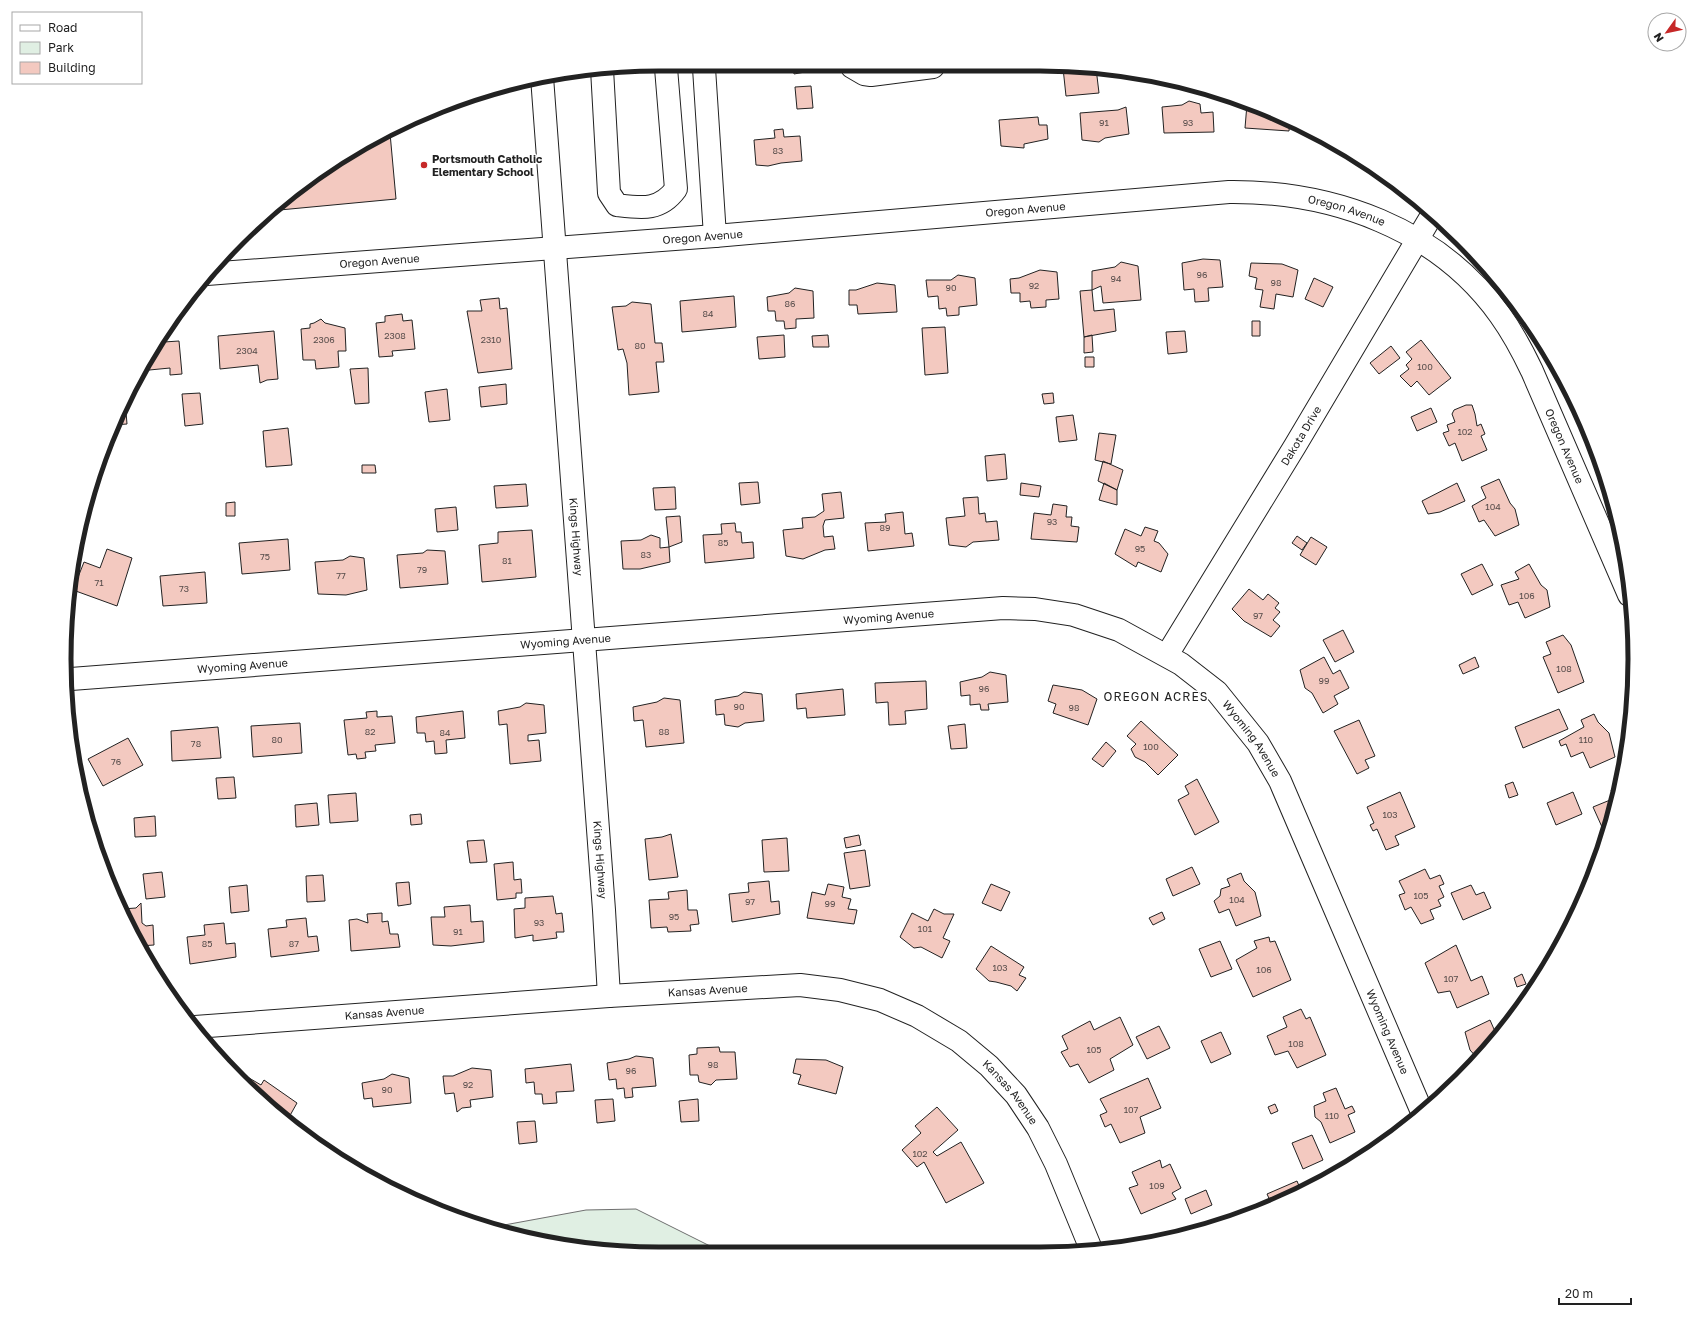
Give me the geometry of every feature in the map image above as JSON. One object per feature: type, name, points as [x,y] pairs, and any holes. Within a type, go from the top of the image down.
[{"type":"street","points":[[602,74],[609,193],[617,205],[652,207],[669,199],[676,189],[666,71]]},
{"type":"street","points":[[704,71],[715,236]]},
{"type":"street","points":[[859,71],[864,74],[871,75],[902,71]]},
{"type":"street","name":"Kings Highway","points":[[542,82],[604,910],[609,996]]},
{"type":"street","name":"Oregon Avenue","points":[[215,273],[715,236],[1229,192],[1256,192],[1301,197],[1345,207],[1388,223],[1418,239],[1451,263],[1474,284],[1500,315],[1521,349],[1623,581]]},
{"type":"street","points":[[635,207],[639,242]]},
{"type":"street","name":"Dakota Drive","points":[[1167,655],[1295,446],[1430,219]]},
{"type":"street","name":"Wyoming Avenue","points":[[72,679],[584,638],[1003,608],[1035,609],[1074,615],[1119,630],[1181,664],[1217,692],[1258,743],[1280,781],[1420,1107]]},
{"type":"street","name":"Kansas Avenue","points":[[201,1027],[609,996],[800,985],[840,990],[880,1000],[917,1016],[958,1041],[989,1066],[1016,1095],[1038,1128],[1090,1245]]},
{"type":"green space","points":[[636,1209],[712,1247],[621,1246],[544,1236],[502,1225],[586,1210]]},
{"type":"building","points":[[794,71],[805,71],[805,72],[794,74]]},
{"type":"building","points":[[1063,72],[1097,74],[1099,93],[1066,96]]},
{"type":"building","points":[[811,86],[813,108],[797,109],[795,87]]},
{"type":"building","points":[[1189,101],[1200,104],[1201,113],[1213,112],[1214,132],[1164,133],[1162,107],[1182,105]]},
{"type":"building","points":[[1126,107],[1129,134],[1105,138],[1099,142],[1082,140],[1080,113],[1118,110]]},
{"type":"building","points":[[1247,109],[1289,127],[1289,131],[1245,128]]},
{"type":"building","points":[[1038,117],[1039,125],[1047,125],[1048,139],[1024,144],[1024,148],[1001,146],[999,120]]},
{"type":"building","points":[[783,129],[784,137],[800,136],[802,161],[768,166],[756,165],[754,140],[775,138],[774,130]]},
{"type":"building","points":[[390,137],[396,199],[280,210],[332,170]]},
{"type":"building","points":[[1203,259],[1220,260],[1223,287],[1208,288],[1209,301],[1195,302],[1194,289],[1184,290],[1182,263]]},
{"type":"building","points":[[1121,262],[1138,266],[1141,300],[1103,303],[1101,286],[1092,290],[1092,271],[1115,267]]},
{"type":"building","points":[[1251,263],[1282,264],[1298,270],[1293,297],[1276,294],[1274,309],[1260,307],[1263,290],[1255,289],[1257,278],[1249,276]]},
{"type":"building","points":[[1040,270],[1057,272],[1059,299],[1046,300],[1046,307],[1031,308],[1030,301],[1020,302],[1020,293],[1011,293],[1010,279],[1019,278]]},
{"type":"building","points":[[958,275],[975,278],[977,305],[959,307],[959,315],[947,316],[946,308],[939,309],[938,296],[928,297],[926,280],[951,280]]},
{"type":"building","points":[[1314,278],[1333,287],[1323,307],[1305,299]]},
{"type":"building","points":[[877,283],[895,285],[897,312],[858,314],[857,305],[849,305],[849,290],[856,290]]},
{"type":"building","points":[[795,288],[813,291],[814,318],[796,319],[796,328],[785,329],[784,321],[776,321],[775,311],[768,311],[767,297],[789,293]]},
{"type":"building","points":[[1092,290],[1094,311],[1114,309],[1116,331],[1084,337],[1080,291]]},
{"type":"building","points":[[734,296],[736,327],[682,332],[680,301]]},
{"type":"building","points":[[499,298],[500,309],[507,308],[512,369],[478,373],[467,311],[482,311],[480,300]]},
{"type":"building","points":[[632,302],[651,304],[655,343],[662,343],[664,362],[656,362],[659,392],[629,395],[627,363],[623,349],[618,350],[612,307],[626,306]]},
{"type":"building","points":[[402,314],[403,321],[412,320],[415,349],[392,351],[393,356],[379,357],[376,323],[385,322],[385,316]]},
{"type":"building","points":[[321,319],[325,323],[345,328],[346,351],[338,351],[339,367],[316,369],[315,360],[303,360],[301,329],[310,328],[310,324]]},
{"type":"building","points":[[1252,321],[1260,321],[1260,336],[1252,336]]},
{"type":"building","points":[[945,327],[948,373],[925,375],[922,328]]},
{"type":"building","points":[[274,331],[278,379],[267,380],[260,383],[258,365],[220,369],[218,336]]},
{"type":"building","points":[[1185,331],[1187,352],[1168,354],[1166,332]]},
{"type":"building","points":[[784,335],[785,357],[759,359],[757,337]]},
{"type":"building","points":[[828,335],[829,347],[813,347],[812,336]]},
{"type":"building","points":[[1092,335],[1093,352],[1084,353],[1084,337]]},
{"type":"building","points":[[1421,340],[1451,378],[1429,395],[1417,381],[1411,387],[1400,376],[1409,369],[1406,365],[1412,359],[1406,352]]},
{"type":"building","points":[[179,341],[182,374],[170,375],[170,368],[147,370],[164,342]]},
{"type":"building","points":[[1391,346],[1400,358],[1379,374],[1370,363]]},
{"type":"building","points":[[1085,357],[1094,357],[1094,367],[1085,367]]},
{"type":"building","points":[[368,368],[369,403],[355,404],[350,369]]},
{"type":"building","points":[[506,384],[507,404],[481,407],[479,387]]},
{"type":"building","points":[[447,389],[450,420],[429,422],[425,392]]},
{"type":"building","points":[[200,393],[203,424],[185,426],[182,394]]},
{"type":"building","points":[[1053,393],[1054,403],[1044,404],[1042,394]]},
{"type":"building","points":[[1466,405],[1472,405],[1477,426],[1481,424],[1485,434],[1481,436],[1487,450],[1462,461],[1455,443],[1449,446],[1443,433],[1449,431],[1447,425],[1455,422],[1452,414],[1454,410]]},
{"type":"building","points":[[1431,408],[1437,422],[1417,431],[1411,417]]},
{"type":"building","points":[[126,412],[127,424],[120,424]]},
{"type":"building","points":[[1073,415],[1077,440],[1059,442],[1056,417]]},
{"type":"building","points":[[288,428],[292,465],[266,467],[263,431]]},
{"type":"building","points":[[1099,433],[1116,435],[1111,464],[1095,460]]},
{"type":"building","points":[[1005,454],[1007,479],[987,481],[985,456]]},
{"type":"building","points":[[1103,461],[1123,470],[1117,490],[1098,481]]},
{"type":"building","points":[[362,465],[375,465],[376,473],[362,473]]},
{"type":"building","points":[[1499,479],[1510,503],[1515,509],[1519,525],[1495,536],[1484,520],[1479,522],[1472,506],[1486,498],[1481,487]]},
{"type":"building","points":[[758,482],[760,503],[741,505],[739,483]]},
{"type":"building","points":[[1021,483],[1041,486],[1039,497],[1020,495]]},
{"type":"building","points":[[1104,483],[1117,490],[1117,505],[1099,500]]},
{"type":"building","points":[[1457,483],[1465,501],[1440,512],[1428,514],[1422,501]]},
{"type":"building","points":[[526,484],[528,506],[496,508],[494,486]]},
{"type":"building","points":[[675,487],[676,509],[655,510],[653,488]]},
{"type":"building","points":[[841,492],[844,518],[825,520],[823,526],[824,537],[833,536],[835,549],[825,550],[803,559],[786,556],[783,530],[803,528],[802,518],[815,517],[824,511],[822,494]]},
{"type":"building","points":[[978,497],[979,514],[985,513],[986,522],[997,521],[999,540],[973,542],[966,547],[949,545],[946,518],[965,516],[963,498]]},
{"type":"building","points":[[235,502],[235,516],[226,516],[226,503]]},
{"type":"building","points":[[1053,504],[1067,506],[1066,517],[1072,517],[1071,526],[1079,527],[1077,542],[1031,539],[1034,513],[1051,515]]},
{"type":"building","points":[[456,507],[458,530],[437,532],[435,509]]},
{"type":"building","points":[[903,512],[905,534],[912,533],[914,546],[868,551],[865,523],[886,522],[885,514]]},
{"type":"building","points":[[680,516],[682,542],[669,547],[666,517]]},
{"type":"building","points":[[735,523],[736,532],[741,532],[742,543],[753,542],[754,558],[705,563],[703,535],[722,534],[721,524]]},
{"type":"building","points":[[1145,527],[1158,531],[1154,541],[1159,543],[1168,554],[1161,572],[1138,562],[1136,567],[1115,554],[1125,529],[1141,536]]},
{"type":"building","points":[[532,530],[536,577],[482,582],[479,545],[498,543],[498,532]]},
{"type":"building","points":[[651,535],[660,538],[660,548],[669,547],[670,562],[640,569],[623,569],[621,541],[641,540]]},
{"type":"building","points":[[1297,536],[1307,543],[1302,550],[1292,543]]},
{"type":"building","points":[[1311,537],[1327,547],[1316,565],[1300,555]]},
{"type":"building","points":[[288,539],[290,570],[242,574],[239,543]]},
{"type":"building","points":[[107,549],[132,558],[117,606],[75,591],[76,582],[84,562],[100,568]]},
{"type":"building","points":[[427,550],[445,551],[448,584],[400,588],[397,555],[423,553]]},
{"type":"building","points":[[350,556],[364,558],[367,590],[346,595],[318,594],[315,562],[343,560]]},
{"type":"building","points":[[1482,564],[1493,585],[1472,595],[1461,574]]},
{"type":"building","points":[[1529,564],[1541,585],[1547,590],[1550,607],[1525,618],[1518,602],[1509,605],[1501,585],[1519,579],[1515,572]]},
{"type":"building","points":[[205,572],[207,603],[163,606],[160,576]]},
{"type":"building","points":[[1249,589],[1263,600],[1268,594],[1279,603],[1275,608],[1280,612],[1273,620],[1280,626],[1271,637],[1244,621],[1232,609]]},
{"type":"building","points":[[1343,630],[1354,652],[1335,662],[1323,640]]},
{"type":"building","points":[[1563,635],[1571,645],[1584,682],[1558,693],[1543,657],[1551,654],[1546,642]]},
{"type":"building","points":[[1324,657],[1333,674],[1340,670],[1349,688],[1334,696],[1338,704],[1323,713],[1312,693],[1305,688],[1300,670]]},
{"type":"building","points":[[1475,657],[1479,667],[1463,674],[1459,665]]},
{"type":"building","points":[[990,672],[1006,675],[1008,702],[988,704],[989,710],[981,710],[980,704],[970,705],[970,695],[961,696],[960,682],[982,677]]},
{"type":"building","points":[[926,681],[927,709],[905,711],[906,724],[889,725],[888,702],[876,703],[875,683]]},
{"type":"building","points":[[1053,685],[1082,690],[1097,699],[1088,725],[1053,713],[1056,704],[1048,701]]},
{"type":"building","points":[[843,689],[845,715],[807,718],[806,708],[797,709],[796,694]]},
{"type":"building","points":[[744,692],[762,694],[764,721],[745,723],[738,727],[725,725],[724,714],[716,715],[715,700],[738,696]]},
{"type":"building","points":[[664,698],[680,700],[684,743],[646,747],[643,720],[634,721],[633,707],[657,702]]},
{"type":"building","points":[[526,703],[544,705],[546,733],[528,735],[528,741],[539,740],[541,761],[510,764],[507,724],[499,725],[498,711],[520,707]]},
{"type":"building","points":[[1559,709],[1568,729],[1523,748],[1515,727]]},
{"type":"building","points":[[377,711],[377,717],[392,716],[395,743],[375,745],[376,751],[365,752],[366,758],[357,759],[356,754],[348,755],[344,720],[367,718],[366,712]]},
{"type":"building","points":[[463,711],[465,738],[446,740],[447,753],[435,754],[434,741],[426,742],[425,733],[417,733],[416,717]]},
{"type":"building","points":[[1594,714],[1598,722],[1609,733],[1615,757],[1590,768],[1583,752],[1571,757],[1566,744],[1561,746],[1559,741],[1584,727],[1581,720]]},
{"type":"building","points":[[1359,720],[1375,756],[1365,760],[1369,768],[1357,774],[1334,731]]},
{"type":"building","points":[[1141,721],[1178,755],[1158,775],[1145,762],[1135,757],[1131,749],[1136,744],[1127,736]]},
{"type":"building","points":[[300,723],[302,753],[253,757],[251,726]]},
{"type":"building","points":[[965,724],[967,748],[951,749],[948,726]]},
{"type":"building","points":[[218,727],[221,758],[172,761],[171,731]]},
{"type":"building","points":[[128,738],[143,765],[103,786],[88,759]]},
{"type":"building","points":[[1106,742],[1116,751],[1103,767],[1092,759]]},
{"type":"building","points":[[234,777],[236,798],[218,799],[216,778]]},
{"type":"building","points":[[1197,779],[1219,822],[1195,835],[1178,800],[1189,794],[1185,786]]},
{"type":"building","points":[[1513,782],[1518,795],[1509,798],[1505,785]]},
{"type":"building","points":[[1400,792],[1415,827],[1395,836],[1399,845],[1386,850],[1377,829],[1373,831],[1370,825],[1374,823],[1367,807]]},
{"type":"building","points":[[1573,792],[1582,814],[1556,825],[1547,803]]},
{"type":"building","points":[[356,793],[358,821],[330,823],[328,795]]},
{"type":"building","points":[[1611,800],[1603,826],[1602,827],[1593,807]]},
{"type":"building","points":[[317,803],[319,825],[296,827],[295,805]]},
{"type":"building","points":[[421,814],[422,824],[411,825],[410,815]]},
{"type":"building","points":[[155,816],[156,836],[135,837],[134,818]]},
{"type":"building","points":[[671,834],[678,877],[649,880],[645,839],[662,837]]},
{"type":"building","points":[[859,835],[861,845],[846,848],[844,838]]},
{"type":"building","points":[[787,838],[789,871],[764,872],[762,840]]},
{"type":"building","points":[[484,840],[487,862],[470,863],[467,841]]},
{"type":"building","points":[[865,850],[870,886],[850,889],[844,853]]},
{"type":"building","points":[[513,862],[514,880],[521,879],[522,893],[516,893],[516,898],[497,900],[494,864]]},
{"type":"building","points":[[1192,867],[1200,884],[1173,896],[1166,879]]},
{"type":"building","points":[[1425,869],[1430,879],[1440,875],[1444,884],[1439,886],[1444,897],[1438,900],[1441,906],[1430,910],[1434,919],[1421,924],[1411,907],[1405,910],[1399,895],[1405,893],[1399,881]]},
{"type":"building","points":[[162,872],[165,897],[146,899],[143,874]]},
{"type":"building","points":[[1241,873],[1244,881],[1255,892],[1261,916],[1236,926],[1229,909],[1219,913],[1214,901],[1220,896],[1221,889],[1230,886],[1227,879]]},
{"type":"building","points":[[323,875],[325,901],[307,902],[306,876]]},
{"type":"building","points":[[769,881],[771,902],[779,901],[780,914],[732,922],[729,894],[749,892],[748,883]]},
{"type":"building","points":[[409,882],[411,904],[398,906],[396,883]]},
{"type":"building","points":[[828,884],[844,887],[842,897],[851,899],[848,909],[857,910],[854,924],[807,918],[812,892],[825,895]]},
{"type":"building","points":[[991,884],[1010,892],[1001,911],[982,903]]},
{"type":"building","points":[[247,885],[249,911],[231,913],[229,887]]},
{"type":"building","points":[[1471,885],[1476,895],[1484,892],[1491,908],[1463,920],[1451,893]]},
{"type":"building","points":[[687,890],[688,910],[697,910],[699,924],[690,925],[691,931],[668,932],[667,927],[651,928],[649,900],[669,899],[668,892]]},
{"type":"building","points":[[553,896],[556,914],[562,913],[564,932],[556,932],[557,938],[533,941],[533,935],[515,938],[514,909],[525,908],[525,898]]},
{"type":"building","points":[[141,903],[142,923],[146,926],[153,925],[154,945],[146,946],[127,909],[136,908]]},
{"type":"building","points":[[470,905],[471,922],[483,921],[484,942],[451,946],[433,945],[431,917],[445,917],[444,907]]},
{"type":"building","points":[[934,909],[944,914],[954,914],[943,938],[950,941],[942,958],[921,947],[914,948],[900,937],[912,913],[928,921]]},
{"type":"building","points":[[1162,912],[1165,919],[1153,925],[1149,918]]},
{"type":"building","points":[[382,913],[382,922],[388,921],[390,934],[398,934],[400,947],[351,951],[349,920],[357,919],[368,923],[367,914]]},
{"type":"building","points":[[306,918],[308,937],[317,936],[319,951],[271,957],[268,929],[287,927],[286,920]]},
{"type":"building","points":[[224,923],[226,944],[235,943],[236,957],[190,964],[187,937],[205,935],[204,925]]},
{"type":"building","points":[[1269,937],[1270,942],[1275,941],[1291,980],[1253,997],[1236,960],[1257,948],[1254,941]]},
{"type":"building","points":[[1220,941],[1232,969],[1211,977],[1199,949]]},
{"type":"building","points":[[1456,945],[1471,981],[1482,976],[1489,994],[1457,1008],[1450,991],[1438,993],[1425,963]]},
{"type":"building","points":[[991,946],[1024,967],[1019,975],[1026,978],[1017,991],[1011,986],[989,981],[976,969]]},
{"type":"building","points":[[1522,974],[1526,984],[1517,987],[1514,978]]},
{"type":"building","points":[[1301,1009],[1306,1019],[1310,1017],[1326,1055],[1297,1068],[1288,1051],[1275,1055],[1267,1036],[1287,1027],[1283,1017]]},
{"type":"building","points":[[1120,1017],[1133,1045],[1110,1059],[1114,1070],[1089,1083],[1078,1064],[1070,1067],[1061,1052],[1068,1049],[1062,1036],[1090,1021],[1094,1030]]},
{"type":"building","points":[[1490,1020],[1495,1031],[1475,1055],[1470,1050],[1465,1032]]},
{"type":"building","points":[[1159,1026],[1170,1048],[1147,1059],[1136,1037]]},
{"type":"building","points":[[1221,1032],[1231,1054],[1211,1063],[1201,1041]]},
{"type":"building","points":[[719,1047],[720,1052],[735,1052],[737,1079],[716,1080],[711,1085],[699,1082],[698,1075],[690,1075],[689,1055],[697,1054],[697,1048]]},
{"type":"building","points":[[636,1056],[653,1058],[656,1086],[632,1088],[633,1097],[625,1098],[624,1088],[617,1089],[616,1079],[609,1080],[607,1063],[629,1059]]},
{"type":"building","points":[[796,1059],[826,1060],[843,1067],[836,1094],[798,1084],[801,1075],[793,1073]]},
{"type":"building","points":[[571,1064],[574,1091],[556,1092],[557,1103],[543,1104],[542,1094],[535,1094],[534,1082],[526,1083],[525,1069]]},
{"type":"building","points":[[472,1068],[491,1070],[493,1097],[470,1100],[471,1107],[462,1108],[457,1112],[454,1093],[445,1094],[443,1076],[453,1076]]},
{"type":"building","points":[[392,1074],[409,1078],[411,1103],[373,1107],[372,1098],[364,1099],[362,1083],[384,1079]]},
{"type":"building","points":[[244,1076],[261,1085],[264,1080],[297,1103],[290,1116],[271,1101]]},
{"type":"building","points":[[1148,1078],[1161,1108],[1140,1117],[1145,1133],[1120,1143],[1111,1124],[1105,1127],[1100,1115],[1107,1112],[1100,1099]]},
{"type":"building","points":[[1336,1088],[1345,1109],[1352,1106],[1355,1112],[1348,1115],[1355,1132],[1330,1143],[1321,1122],[1315,1117],[1314,1106],[1326,1101],[1323,1093]]},
{"type":"building","points":[[613,1099],[615,1121],[597,1123],[595,1100]]},
{"type":"building","points":[[698,1099],[699,1121],[681,1122],[679,1101]]},
{"type":"building","points":[[1275,1104],[1278,1111],[1271,1114],[1268,1107]]},
{"type":"building","points":[[937,1107],[958,1130],[933,1152],[937,1156],[961,1142],[984,1183],[946,1203],[924,1162],[917,1167],[902,1150],[921,1133],[915,1126]]},
{"type":"building","points":[[535,1121],[537,1142],[519,1144],[517,1122]]},
{"type":"building","points":[[1312,1135],[1323,1160],[1303,1169],[1292,1143]]},
{"type":"building","points":[[1160,1160],[1162,1168],[1170,1164],[1181,1188],[1172,1193],[1176,1199],[1141,1214],[1129,1188],[1138,1185],[1132,1172]]},
{"type":"building","points":[[1297,1181],[1299,1186],[1270,1200],[1267,1194]]},
{"type":"building","points":[[1206,1190],[1212,1205],[1191,1214],[1185,1199]]},
{"type":"place","name":"Portsmouth Catholic Elementary School","points":[[424,165]]},
{"type":"district","name":"OREGON ACRES","points":[[1156,697]]}]
